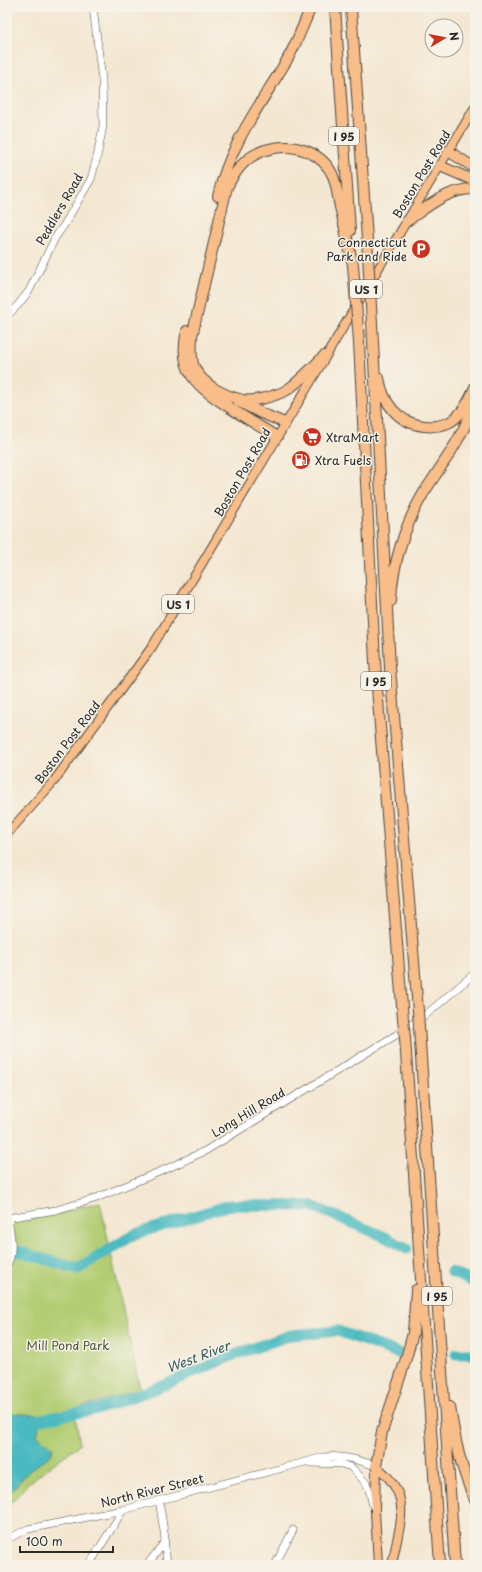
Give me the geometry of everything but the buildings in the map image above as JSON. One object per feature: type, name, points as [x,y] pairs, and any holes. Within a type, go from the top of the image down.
[{"type":"highway","points":[[277,437],[207,393],[194,381],[187,368],[184,352],[186,335],[223,175],[247,124],[297,42],[311,7]]},
{"type":"highway","name":"I 95","points":[[335,7],[359,342],[374,662],[404,1020],[440,1565]]},
{"type":"highway","name":"I 95","points":[[351,7],[372,323],[390,667],[418,1011],[455,1565]]},
{"type":"highway","points":[[285,423],[261,413],[216,390],[202,380],[194,366],[192,336],[227,187],[234,173],[246,160],[264,150],[284,146],[305,150],[322,159],[333,176],[353,265]]},
{"type":"highway","points":[[448,151],[475,168]]},
{"type":"highway","points":[[440,166],[475,181]]},
{"type":"highway","points":[[407,221],[438,200],[455,193],[475,189]]},
{"type":"highway","points":[[372,323],[380,382],[387,404],[400,418],[417,425],[433,427],[448,423],[460,414],[471,398],[475,386]]},
{"type":"highway","points":[[216,390],[244,400],[265,398],[286,390],[324,356]]},
{"type":"highway","points":[[390,667],[391,596],[395,568],[403,540],[423,494],[463,430],[475,404]]},
{"type":"highway","points":[[376,1466],[382,1432],[413,1333],[416,1290],[417,1220]]},
{"type":"highway","points":[[439,1325],[453,1425],[466,1481],[475,1500]]},
{"type":"main road","name":"Boston Post Road","points":[[7,834],[54,781],[152,647],[324,356],[475,107]]},
{"type":"main road","name":"North River Street","points":[[376,1466],[375,1511],[378,1565]]},
{"type":"main road","name":"North River Street","points":[[376,1466],[390,1478],[402,1505],[401,1522],[392,1565]]},
{"type":"street","name":"Peddlers Road","points":[[7,316],[29,292],[55,238],[91,179],[103,126],[102,80],[93,7]]},
{"type":"street","name":"Long Hill Road","points":[[8,1218],[51,1211],[94,1200],[166,1170],[205,1151],[396,1035],[428,1013],[475,973]]},
{"type":"street","points":[[7,1265],[12,1249],[8,1218]]},
{"type":"street","name":"North River Street","points":[[7,1539],[28,1529],[123,1510],[319,1458],[335,1456],[359,1460],[376,1466]]},
{"type":"street","name":"North River Street","points":[[302,1463],[341,1464],[350,1467],[367,1486],[375,1511]]},
{"type":"street","points":[[159,1500],[164,1543],[167,1553],[166,1565]]},
{"type":"street","points":[[89,1565],[123,1510]]},
{"type":"street","points":[[275,1565],[293,1530]]},
{"type":"street","points":[[147,1565],[164,1543]]},
{"type":"green space","name":"Mill Pond Park","points":[[100,1202],[140,1389],[74,1409],[80,1444],[28,1483],[7,1508],[7,1222],[48,1215]]},
{"type":"water","points":[[7,1413],[39,1415],[41,1422],[37,1435],[53,1448],[51,1455],[29,1471],[7,1496]]},
{"type":"waterway","points":[[7,1249],[78,1269],[135,1234],[230,1205],[312,1206],[383,1236],[407,1249]]},
{"type":"waterway","points":[[451,1272],[475,1283]]},
{"type":"waterway","name":"West River","points":[[7,1420],[19,1422],[32,1421],[98,1409],[162,1386],[231,1356],[291,1335],[338,1331],[398,1353]]},
{"type":"waterway","points":[[456,1354],[475,1354]]},
{"type":"place","name":"Connecticut Park and Ride","points":[[421,249]]},
{"type":"place","name":"XtraMart","points":[[312,437]]},
{"type":"place","name":"Xtra Fuels","points":[[301,460]]}]
